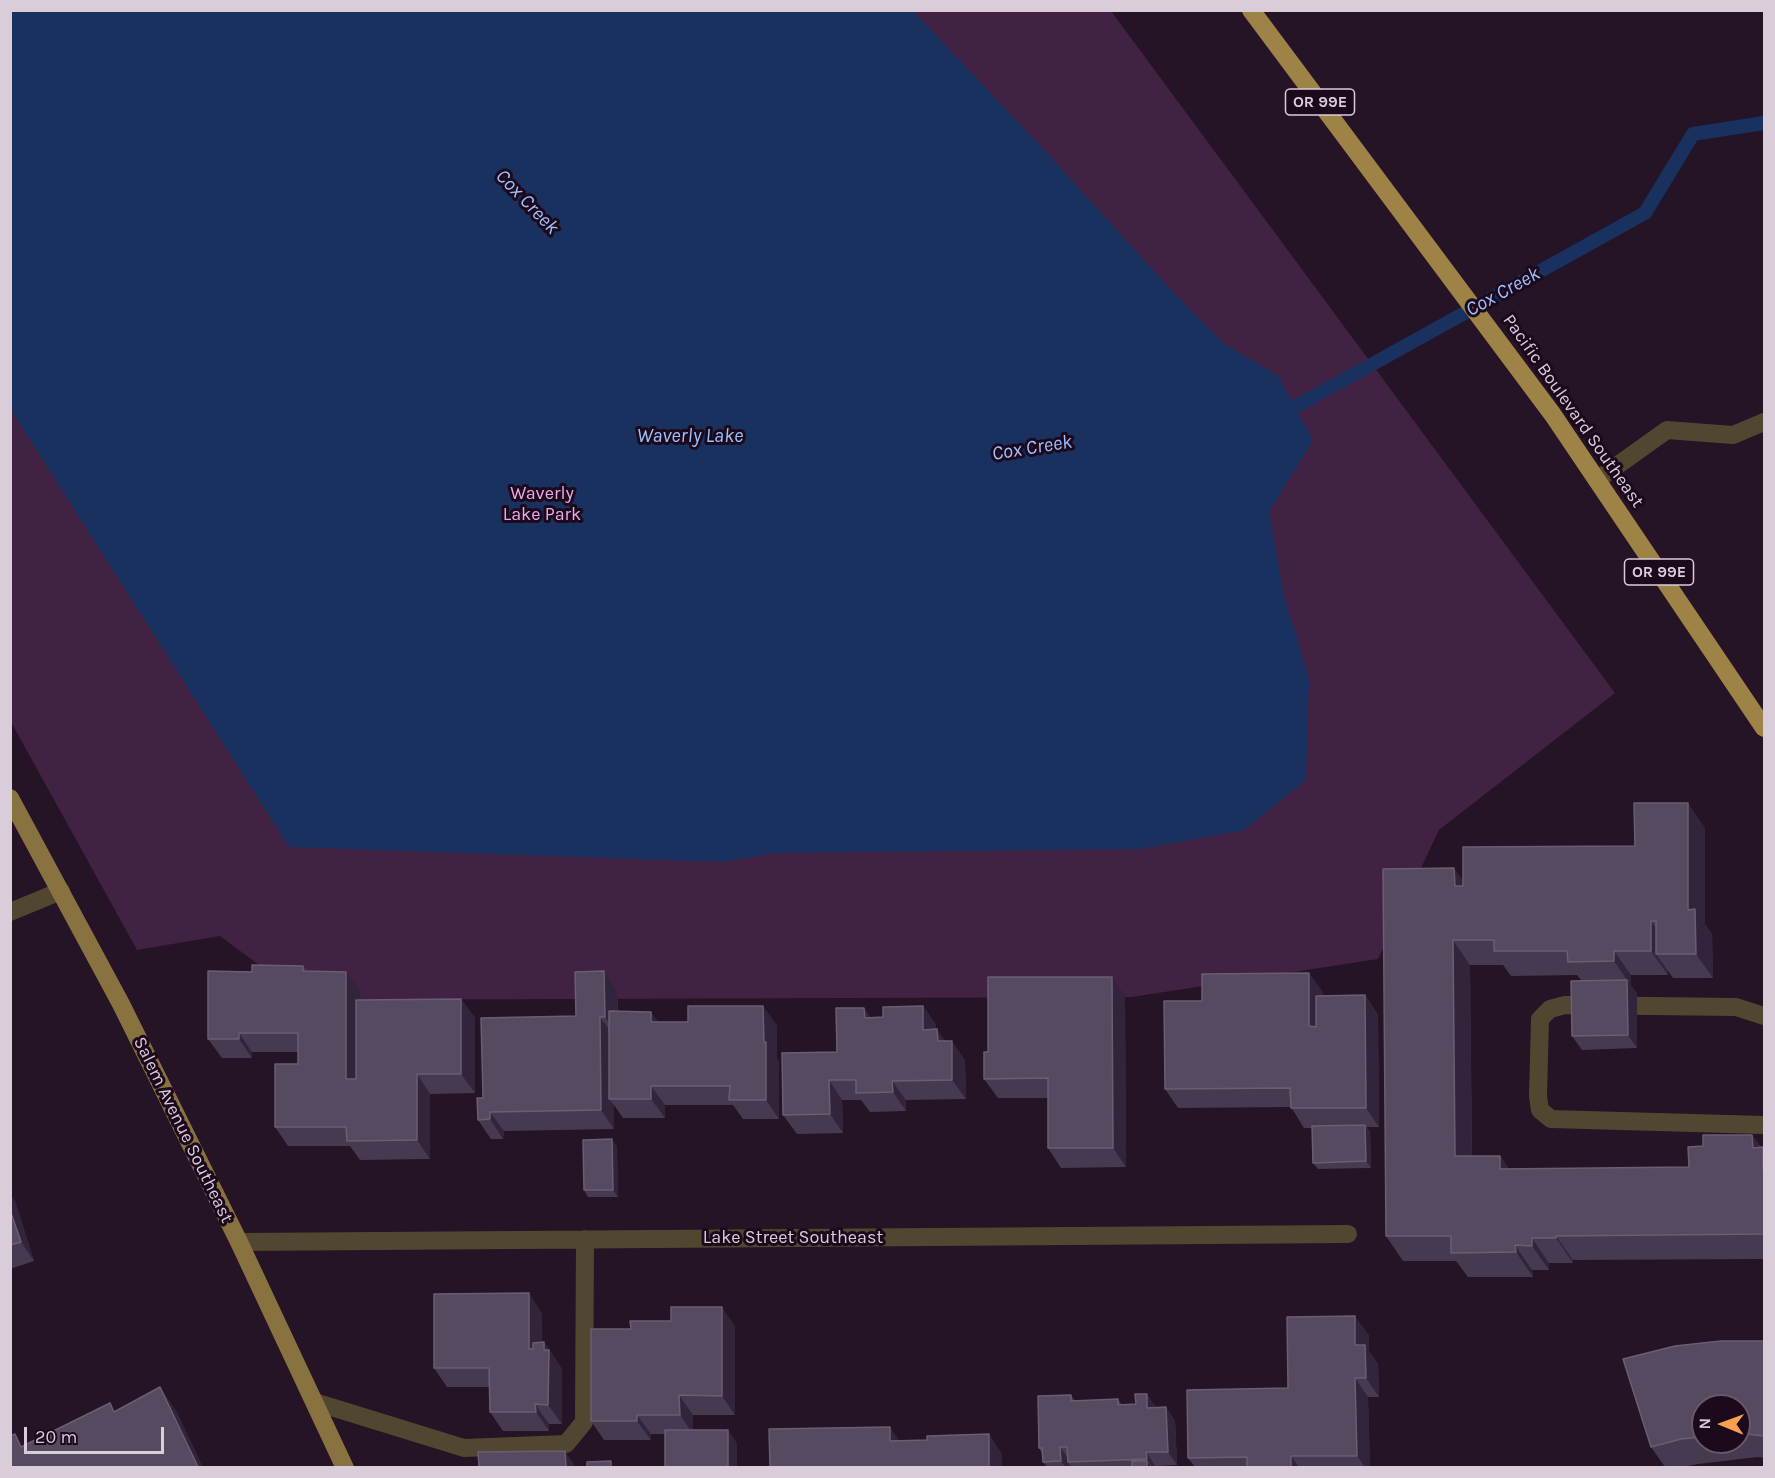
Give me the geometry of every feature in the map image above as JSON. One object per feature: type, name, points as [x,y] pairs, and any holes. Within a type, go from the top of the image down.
[{"type":"highway","name":"Pacific Boulevard Southeast","points":[[1251,10],[1553,415],[1764,728]]},
{"type":"main road","name":"Salem Avenue Southeast","points":[[10,798],[121,1004],[239,1242],[345,1467]]},
{"type":"street","points":[[1597,480],[1667,430],[1733,435],[1763,423]]},
{"type":"street","points":[[10,912],[61,891]]},
{"type":"street","points":[[1764,1016],[1736,1007],[1565,1005],[1550,1009],[1540,1018],[1538,1096],[1540,1110],[1551,1119],[1764,1125]]},
{"type":"street","name":"Lake Street Southeast","points":[[239,1242],[1348,1234]]},
{"type":"street","points":[[315,1402],[464,1448],[566,1444],[584,1422],[585,1239]]},
{"type":"green space","name":"Waverly Lake","points":[[10,11],[1111,11],[1615,693],[1439,830],[1378,959],[1132,997],[306,1000],[220,936],[137,950],[11,722]]},
{"type":"water","name":"Waverly Lake","points":[[11,10],[913,11],[1223,343],[1278,376],[1313,440],[1269,512],[1284,595],[1309,678],[1306,780],[1244,830],[1141,849],[774,853],[722,862],[289,847],[11,410]]},
{"type":"building","points":[[1634,803],[1688,803],[1688,910],[1695,909],[1696,954],[1656,954],[1656,921],[1651,921],[1651,951],[1614,951],[1614,961],[1568,962],[1567,951],[1494,951],[1494,940],[1453,940],[1455,1156],[1500,1156],[1500,1169],[1689,1167],[1688,1147],[1703,1146],[1703,1135],[1752,1135],[1753,1148],[1763,1147],[1764,1234],[1556,1236],[1556,1238],[1532,1238],[1532,1246],[1515,1245],[1516,1252],[1451,1253],[1451,1236],[1386,1236],[1383,869],[1454,868],[1455,886],[1463,886],[1463,847],[1635,846]]},
{"type":"building","points":[[252,965],[303,966],[303,971],[346,972],[346,1079],[356,1079],[356,1000],[461,999],[461,1074],[417,1074],[417,1140],[347,1141],[346,1127],[275,1127],[275,1064],[298,1064],[298,1033],[239,1033],[239,1039],[208,1039],[208,971],[252,972]]},
{"type":"building","points":[[604,971],[605,1017],[600,1017],[601,1110],[490,1112],[490,1119],[478,1120],[477,1098],[483,1098],[481,1018],[576,1016],[575,972]]},
{"type":"building","points":[[1309,973],[1309,1026],[1316,1027],[1316,996],[1365,995],[1366,1108],[1291,1108],[1290,1088],[1165,1089],[1164,1001],[1202,1001],[1202,974]]},
{"type":"building","points":[[988,977],[1112,977],[1113,1148],[1048,1148],[1048,1078],[984,1079],[984,1052],[988,1052]]},
{"type":"building","points":[[1627,980],[1628,1035],[1572,1036],[1571,981]]},
{"type":"building","points":[[688,1006],[763,1006],[764,1042],[766,1042],[766,1100],[729,1100],[730,1086],[651,1086],[651,1099],[609,1099],[609,1011],[651,1012],[651,1022],[688,1022]]},
{"type":"building","points":[[923,1006],[923,1030],[937,1029],[938,1041],[952,1041],[952,1080],[892,1081],[893,1092],[856,1093],[856,1080],[829,1080],[830,1114],[783,1115],[782,1053],[837,1052],[836,1008],[864,1008],[865,1018],[883,1017],[883,1007]]},
{"type":"building","points":[[1365,1125],[1366,1161],[1313,1163],[1312,1126]]},
{"type":"building","points":[[612,1139],[613,1190],[584,1190],[583,1140]]},
{"type":"building","points":[[10,1210],[21,1242],[10,1245]]},
{"type":"building","points":[[529,1293],[529,1349],[533,1349],[533,1343],[544,1342],[544,1350],[549,1350],[548,1405],[535,1404],[536,1412],[490,1412],[489,1368],[434,1368],[434,1294]]},
{"type":"building","points":[[671,1307],[722,1307],[722,1396],[679,1395],[680,1415],[637,1415],[637,1421],[591,1421],[591,1329],[631,1329],[630,1321],[671,1321]]},
{"type":"building","points":[[1355,1316],[1355,1345],[1365,1345],[1366,1378],[1355,1378],[1357,1456],[1291,1456],[1291,1467],[1247,1467],[1247,1457],[1188,1458],[1187,1390],[1288,1388],[1287,1317]]},
{"type":"building","points":[[1721,1341],[1764,1341],[1764,1436],[1751,1434],[1751,1394],[1691,1394],[1691,1438],[1651,1447],[1623,1359],[1675,1346]]},
{"type":"building","points":[[160,1387],[198,1467],[10,1467],[10,1436],[15,1434],[21,1447],[110,1403],[114,1412]]},
{"type":"building","points":[[1135,1394],[1147,1394],[1147,1408],[1166,1407],[1168,1452],[1146,1452],[1147,1459],[1068,1462],[1067,1447],[1060,1447],[1061,1461],[1043,1462],[1042,1448],[1039,1448],[1038,1396],[1071,1395],[1071,1401],[1118,1399],[1118,1405],[1136,1404]]},
{"type":"building","points":[[890,1427],[890,1441],[927,1440],[927,1436],[989,1434],[989,1467],[770,1467],[769,1429]]},
{"type":"building","points":[[665,1430],[728,1430],[728,1467],[665,1467]]},
{"type":"building","points":[[565,1451],[566,1467],[479,1467],[478,1452]]},
{"type":"building","points":[[611,1461],[611,1467],[587,1467],[587,1462]]},
{"type":"building","points":[[1132,1461],[1147,1461],[1147,1467],[1132,1467]]},
{"type":"waterway","name":"Cox Creek","points":[[1277,410],[1295,407],[1645,213],[1693,134],[1764,123]]},
{"type":"park label","name":"Waverly Lake Park","points":[[542,504]]}]
